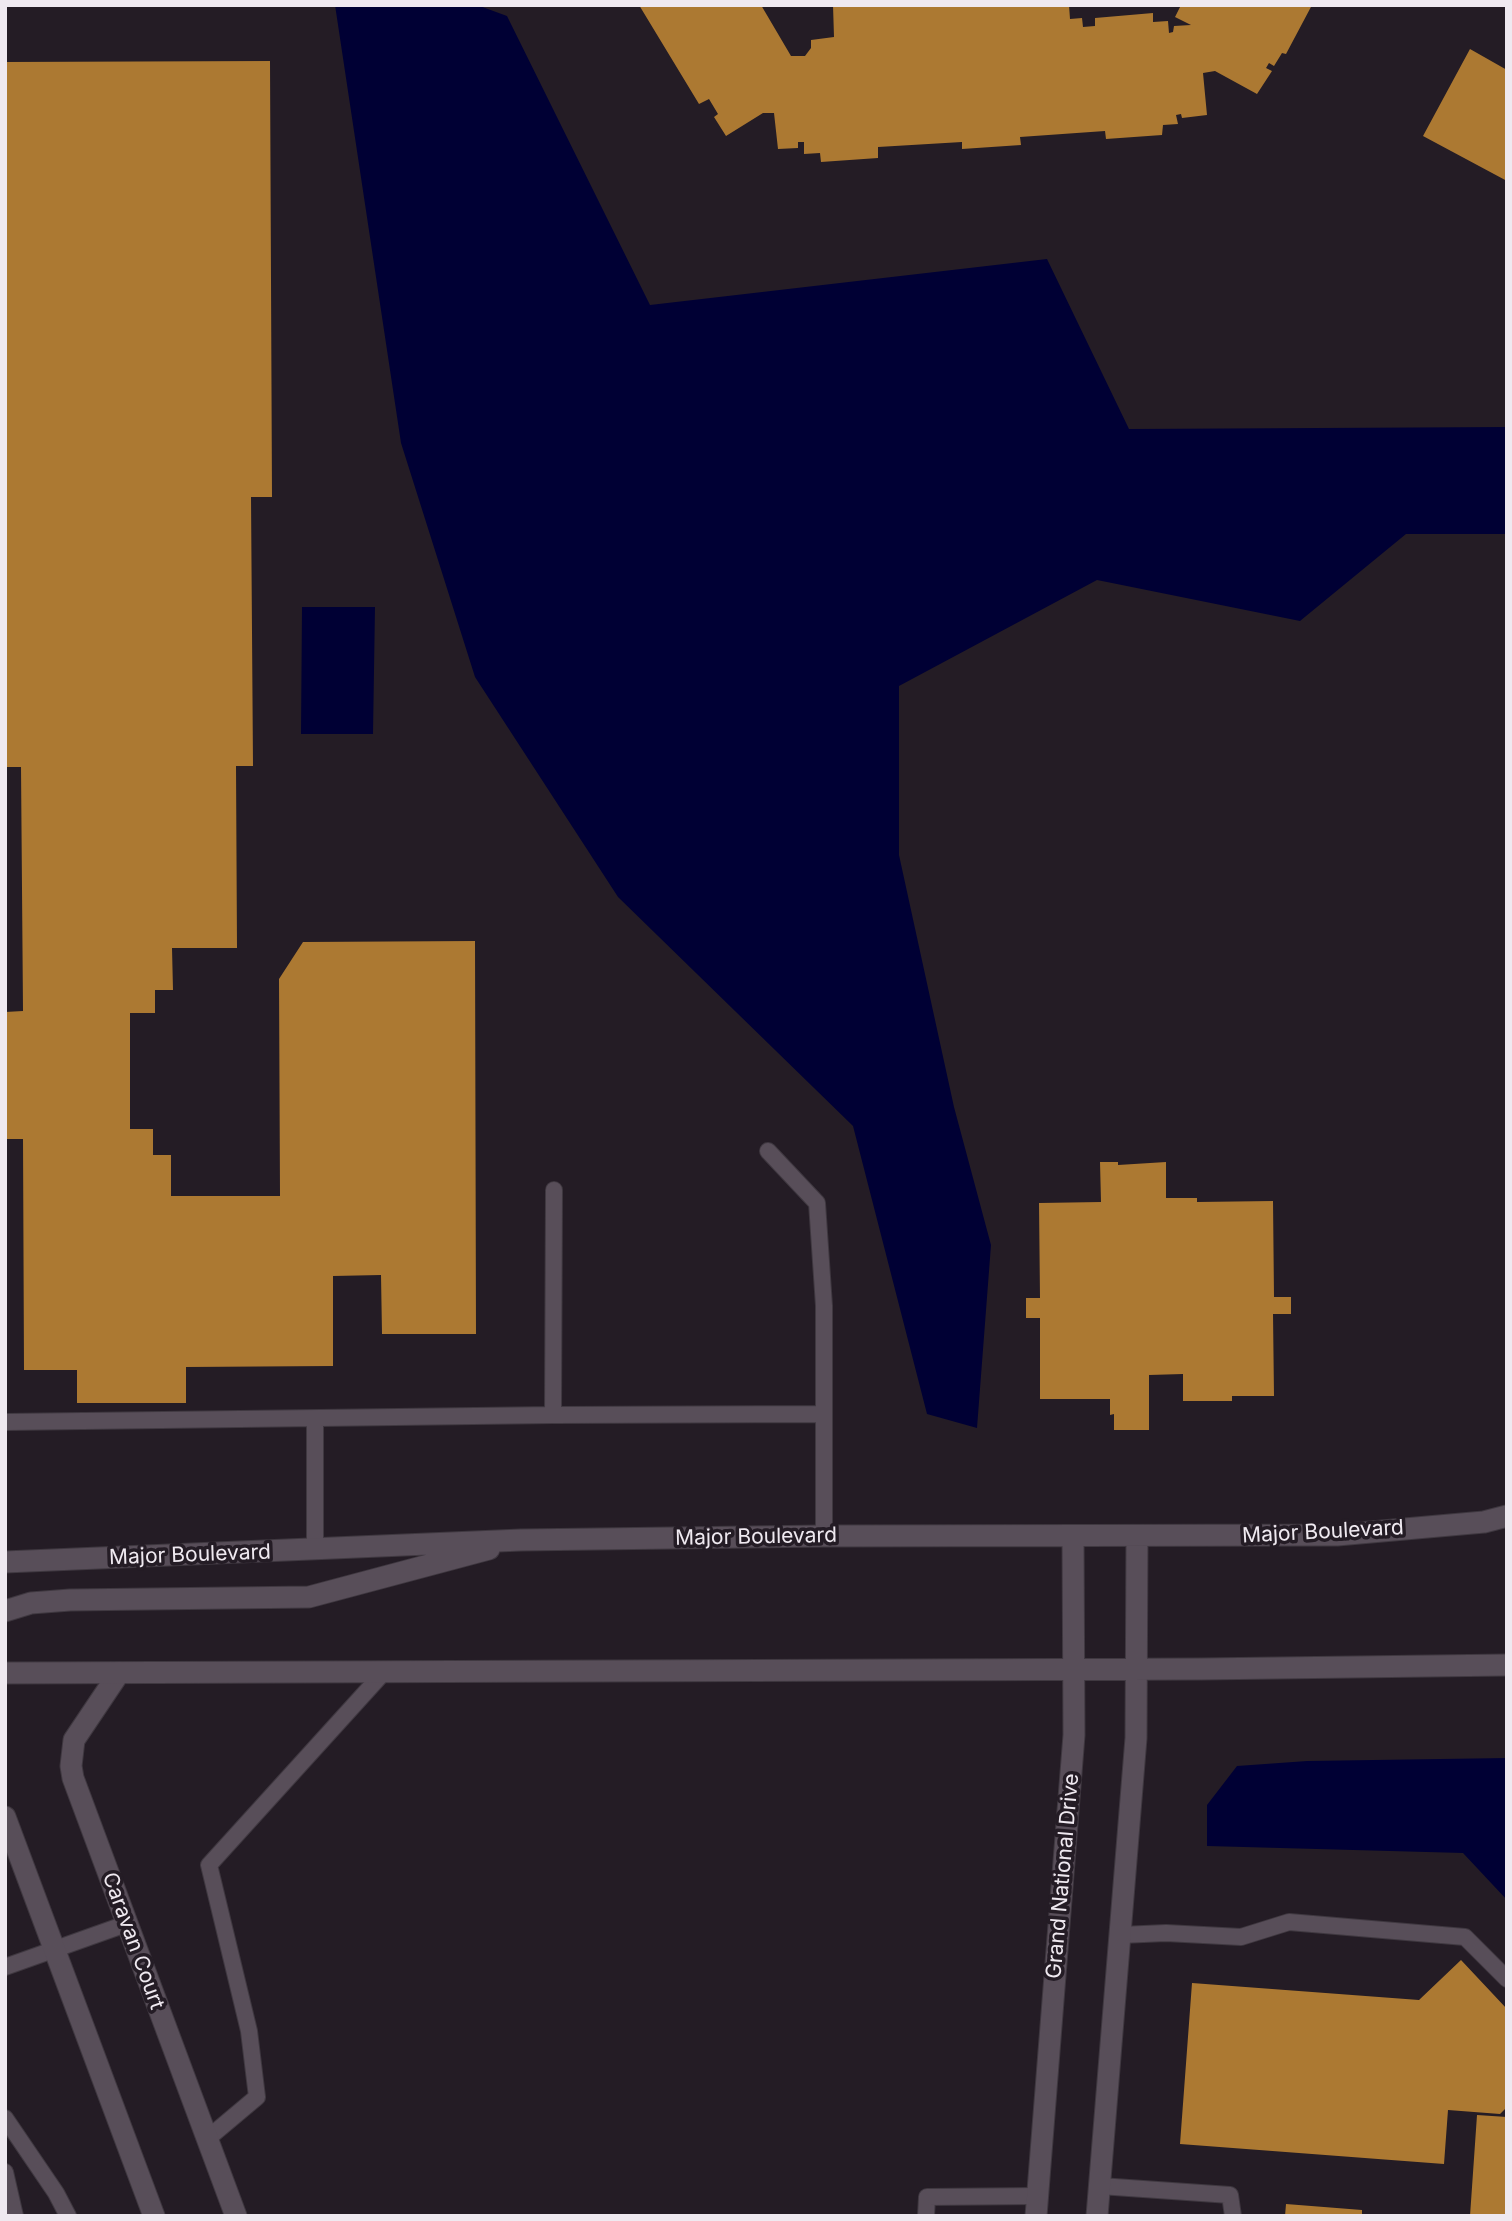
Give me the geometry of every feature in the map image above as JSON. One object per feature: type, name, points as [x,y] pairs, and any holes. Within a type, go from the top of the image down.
[{"type":"street","name":"Major Boulevard","points":[[5,1562],[521,1540],[824,1536],[1337,1535],[1484,1522],[1507,1516]]},
{"type":"street","name":"Grand National Drive","points":[[1036,2206],[1074,1735],[1073,1536]]},
{"type":"street","points":[[1097,2216],[1135,1752],[1137,1536]]},
{"type":"street","points":[[5,1611],[31,1603],[70,1600],[309,1597],[521,1540]]},
{"type":"street","points":[[5,1673],[1409,1668],[1507,1665]]},
{"type":"street","name":"Caravan Court","points":[[119,1673],[74,1740],[71,1766],[78,1794],[236,2216]]},
{"type":"street","points":[[5,1817],[154,2216]]},
{"type":"lane","points":[[768,1151],[817,1203],[824,1306],[824,1536]]},
{"type":"lane","points":[[553,1415],[554,1189]]},
{"type":"lane","points":[[5,1422],[824,1414]]},
{"type":"lane","points":[[315,1419],[315,1550]]},
{"type":"lane","points":[[207,2139],[257,2097],[249,2031],[209,1865],[384,1672]]},
{"type":"lane","points":[[1121,1935],[1166,1933],[1241,1937],[1289,1922],[1465,1937],[1507,1979]]},
{"type":"lane","points":[[5,1967],[126,1924]]},
{"type":"lane","points":[[5,2118],[56,2193],[68,2216]]},
{"type":"lane","points":[[5,2172],[15,2216]]},
{"type":"lane","points":[[1100,2186],[1230,2195],[1233,2216]]},
{"type":"lane","points":[[926,2216],[927,2197],[1036,2206]]},
{"type":"shaded area","points":[[335,5],[477,5],[507,16],[650,305],[1047,259],[1129,429],[1507,427],[1507,534],[1406,534],[1300,621],[1097,580],[899,686],[899,855],[954,1107],[991,1245],[977,1428],[927,1414],[853,1126],[618,897],[475,677],[401,443]]},
{"type":"shaded area","points":[[302,607],[375,607],[373,734],[301,734]]},
{"type":"shaded area","points":[[1507,1758],[1507,1900],[1463,1853],[1207,1846],[1207,1805],[1237,1766],[1307,1761]]},
{"type":"building","points":[[639,5],[761,5],[791,56],[805,56],[811,48],[811,40],[834,37],[833,5],[1069,5],[1070,19],[1082,18],[1083,27],[1095,26],[1095,18],[1153,13],[1153,22],[1168,21],[1169,33],[1173,32],[1174,26],[1191,25],[1175,17],[1181,5],[1312,5],[1286,54],[1282,53],[1274,66],[1269,63],[1266,68],[1272,71],[1257,94],[1215,71],[1203,73],[1207,115],[1182,118],[1181,114],[1176,115],[1178,124],[1163,125],[1162,135],[1106,139],[1105,131],[1020,137],[1021,145],[962,149],[962,142],[878,147],[878,158],[821,162],[820,153],[804,154],[804,142],[798,142],[798,148],[778,149],[774,113],[763,113],[726,136],[714,117],[718,114],[709,99],[699,104]]},
{"type":"building","points":[[1470,49],[1507,70],[1507,181],[1423,136]]},
{"type":"building","points":[[270,61],[272,497],[251,497],[253,766],[236,766],[237,948],[172,948],[173,990],[155,990],[155,1013],[130,1013],[130,1129],[153,1129],[153,1155],[171,1155],[171,1196],[280,1196],[279,979],[303,942],[475,941],[476,1334],[382,1334],[381,1275],[333,1276],[333,1366],[186,1367],[186,1403],[77,1403],[77,1370],[24,1370],[23,1139],[5,1139],[5,1012],[23,1011],[21,767],[5,767],[5,62]]},
{"type":"building","points":[[1100,1162],[1118,1162],[1118,1165],[1166,1162],[1166,1198],[1197,1198],[1197,1202],[1273,1201],[1274,1297],[1291,1297],[1291,1314],[1273,1314],[1274,1396],[1232,1396],[1232,1401],[1183,1401],[1183,1374],[1149,1375],[1149,1430],[1114,1430],[1110,1399],[1040,1399],[1040,1318],[1026,1318],[1026,1298],[1040,1298],[1039,1203],[1101,1202]]},
{"type":"building","points":[[1461,1960],[1507,2009],[1507,2107],[1500,2114],[1448,2110],[1444,2164],[1180,2144],[1192,1983],[1419,2000]]},
{"type":"building","points":[[1477,2115],[1507,2117],[1507,2216],[1470,2216]]},
{"type":"building","points":[[1286,2204],[1362,2210],[1362,2216],[1285,2216]]}]
